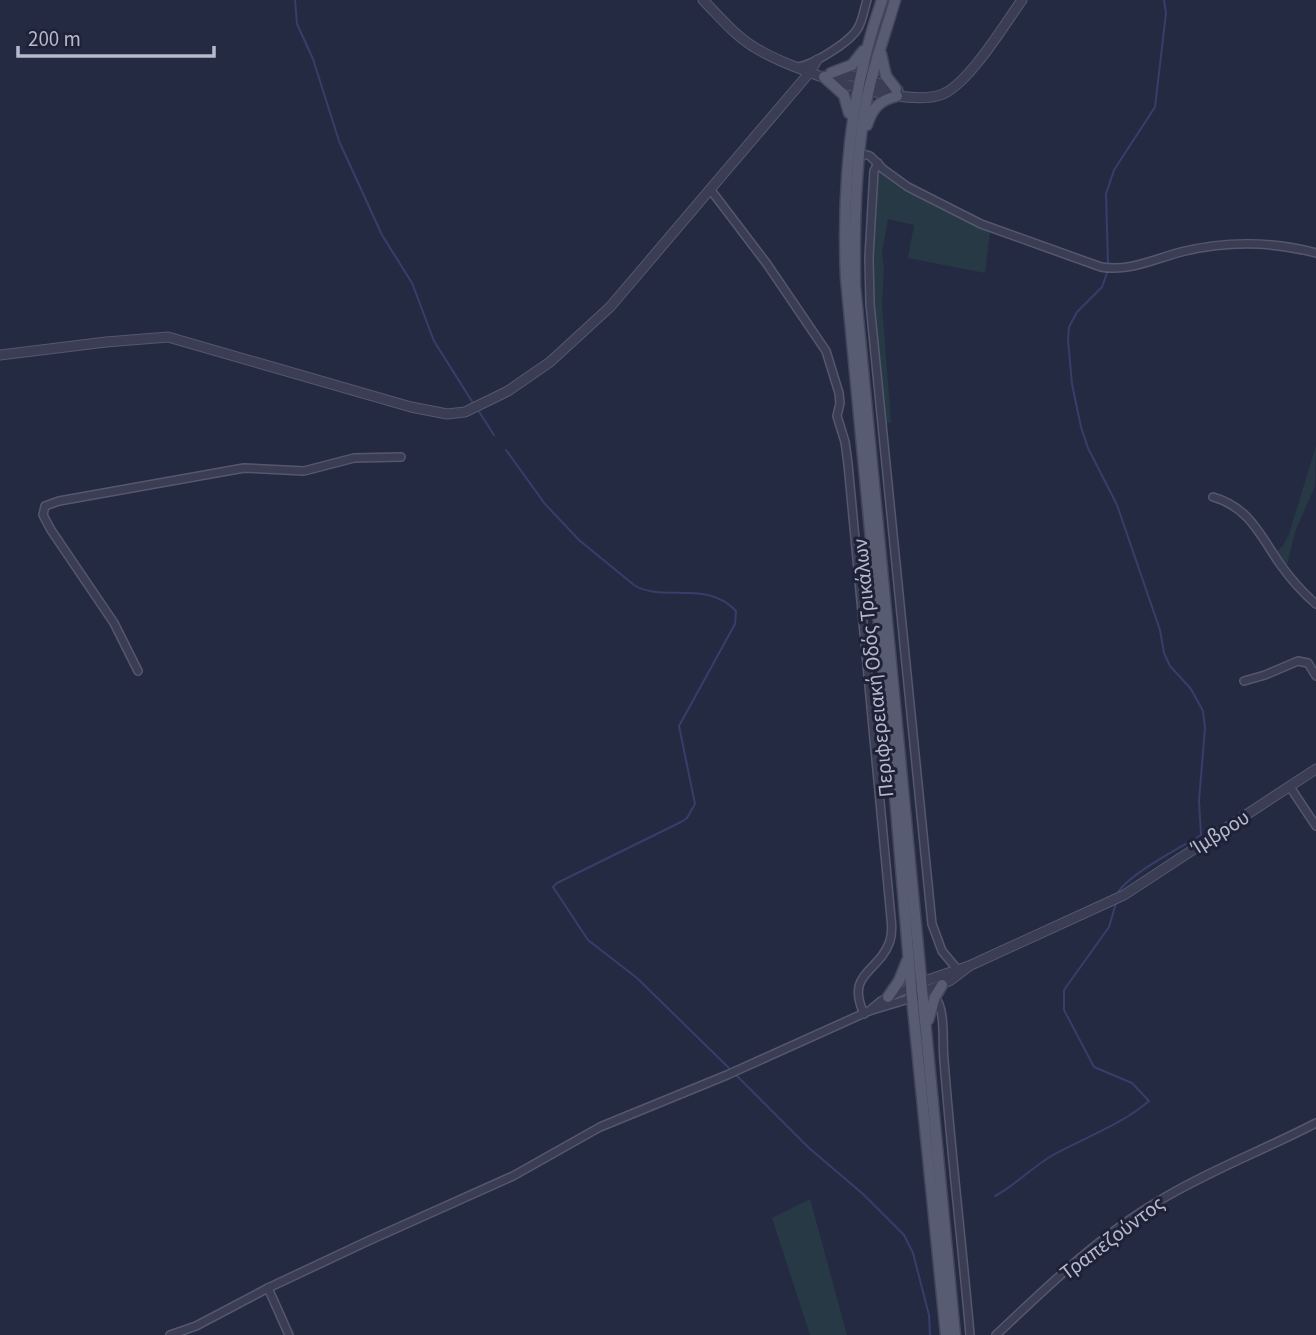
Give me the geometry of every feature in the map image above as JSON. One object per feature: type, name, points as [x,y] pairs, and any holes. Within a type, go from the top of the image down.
[{"type":"main road","name":"Περιφερειακή Οδός Τρικάλων","points":[[882,0],[867,46],[855,229],[857,308],[923,981],[929,995],[927,1026],[956,1335]]},
{"type":"main road","name":"Περιφερειακή Οδός Τρικάλων","points":[[895,0],[880,50],[864,84],[851,122],[845,237],[847,302],[911,992],[946,1335]]},
{"type":"main road","points":[[821,74],[852,65],[867,46]]},
{"type":"main road","points":[[860,150],[875,107],[897,92],[884,71],[880,50]]},
{"type":"main road","points":[[821,74],[844,95],[851,122]]},
{"type":"main road","points":[[888,998],[899,981],[909,956]]},
{"type":"main road","points":[[929,995],[942,985]]},
{"type":"street","points":[[703,0],[741,38],[762,52],[794,67],[910,96],[935,96],[951,89],[968,73],[1022,0]]},
{"type":"street","points":[[794,67],[817,60],[855,31],[867,0]]},
{"type":"street","points":[[817,60],[821,74]]},
{"type":"street","points":[[0,355],[168,337],[428,411],[453,414],[468,410],[487,402],[539,370],[587,330],[621,295],[710,189],[821,74]]},
{"type":"street","points":[[860,150],[908,187],[981,224],[1113,270],[1186,251],[1231,244],[1273,245],[1316,253]]},
{"type":"street","points":[[878,163],[874,171],[870,231],[870,304],[909,706],[932,924],[942,951],[957,969]]},
{"type":"street","points":[[710,189],[819,339],[829,358],[839,393],[837,416],[848,464],[891,918],[890,940],[878,960],[860,980],[858,996],[867,1013]]},
{"type":"street","points":[[138,671],[114,623],[51,530],[43,515],[45,506],[52,502],[236,469],[262,467],[304,471],[354,458],[401,457]]},
{"type":"street","points":[[1213,497],[1231,503],[1255,523],[1280,565],[1316,604]]},
{"type":"street","points":[[1244,681],[1265,676],[1298,660],[1308,663],[1316,676]]},
{"type":"street","name":"Ίμβρου","points":[[969,966],[1124,895],[1316,769]]},
{"type":"street","points":[[1290,787],[1316,826]]},
{"type":"street","points":[[170,1335],[196,1326],[268,1288],[513,1177],[600,1128],[867,1013],[911,992],[923,981],[969,966]]},
{"type":"street","points":[[942,985],[969,966]]},
{"type":"street","points":[[867,1013],[888,998],[911,992],[929,995],[942,1008],[941,1030],[950,1137],[970,1335]]},
{"type":"street","name":"Τραπεζούντος","points":[[996,1335],[1064,1273],[1143,1210],[1176,1191],[1316,1123]]},
{"type":"street","points":[[268,1288],[289,1335]]},
{"type":"shaded area","points":[[877,169],[918,197],[990,232],[985,273],[908,258],[914,225],[888,219],[882,253],[882,304],[891,422],[886,424],[870,266]]},
{"type":"shaded area","points":[[1316,446],[1315,486],[1295,532],[1286,569],[1274,553],[1283,546],[1289,534]]},
{"type":"shaded area","points":[[810,1199],[847,1335],[810,1335],[772,1218]]},
{"type":"waterway","points":[[295,0],[297,24],[313,59],[339,141],[382,235],[412,283],[434,341],[473,403]]},
{"type":"waterway","points":[[1108,264],[1106,194],[1114,170],[1155,107],[1166,13],[1164,0]]},
{"type":"waterway","points":[[1108,270],[1102,287],[1077,312],[1069,327],[1072,384],[1081,427],[1088,448],[1117,505],[1160,630],[1164,653],[1170,666],[1191,689],[1203,711],[1205,728],[1199,801],[1201,835],[1143,870],[1117,894]]},
{"type":"waterway","points":[[478,410],[494,435]]},
{"type":"waterway","points":[[506,450],[545,504],[579,540],[634,585],[658,592],[712,596],[724,601],[736,611],[735,624],[679,726],[695,804],[687,818],[553,887],[588,940],[637,978],[731,1070]]},
{"type":"waterway","points":[[995,1196],[1053,1155],[1115,1124],[1149,1101],[1132,1083],[1094,1067],[1064,1010],[1064,990],[1109,927],[1116,903]]},
{"type":"waterway","points":[[735,1074],[809,1148],[863,1194],[904,1235],[913,1253],[929,1315],[930,1335]]}]
